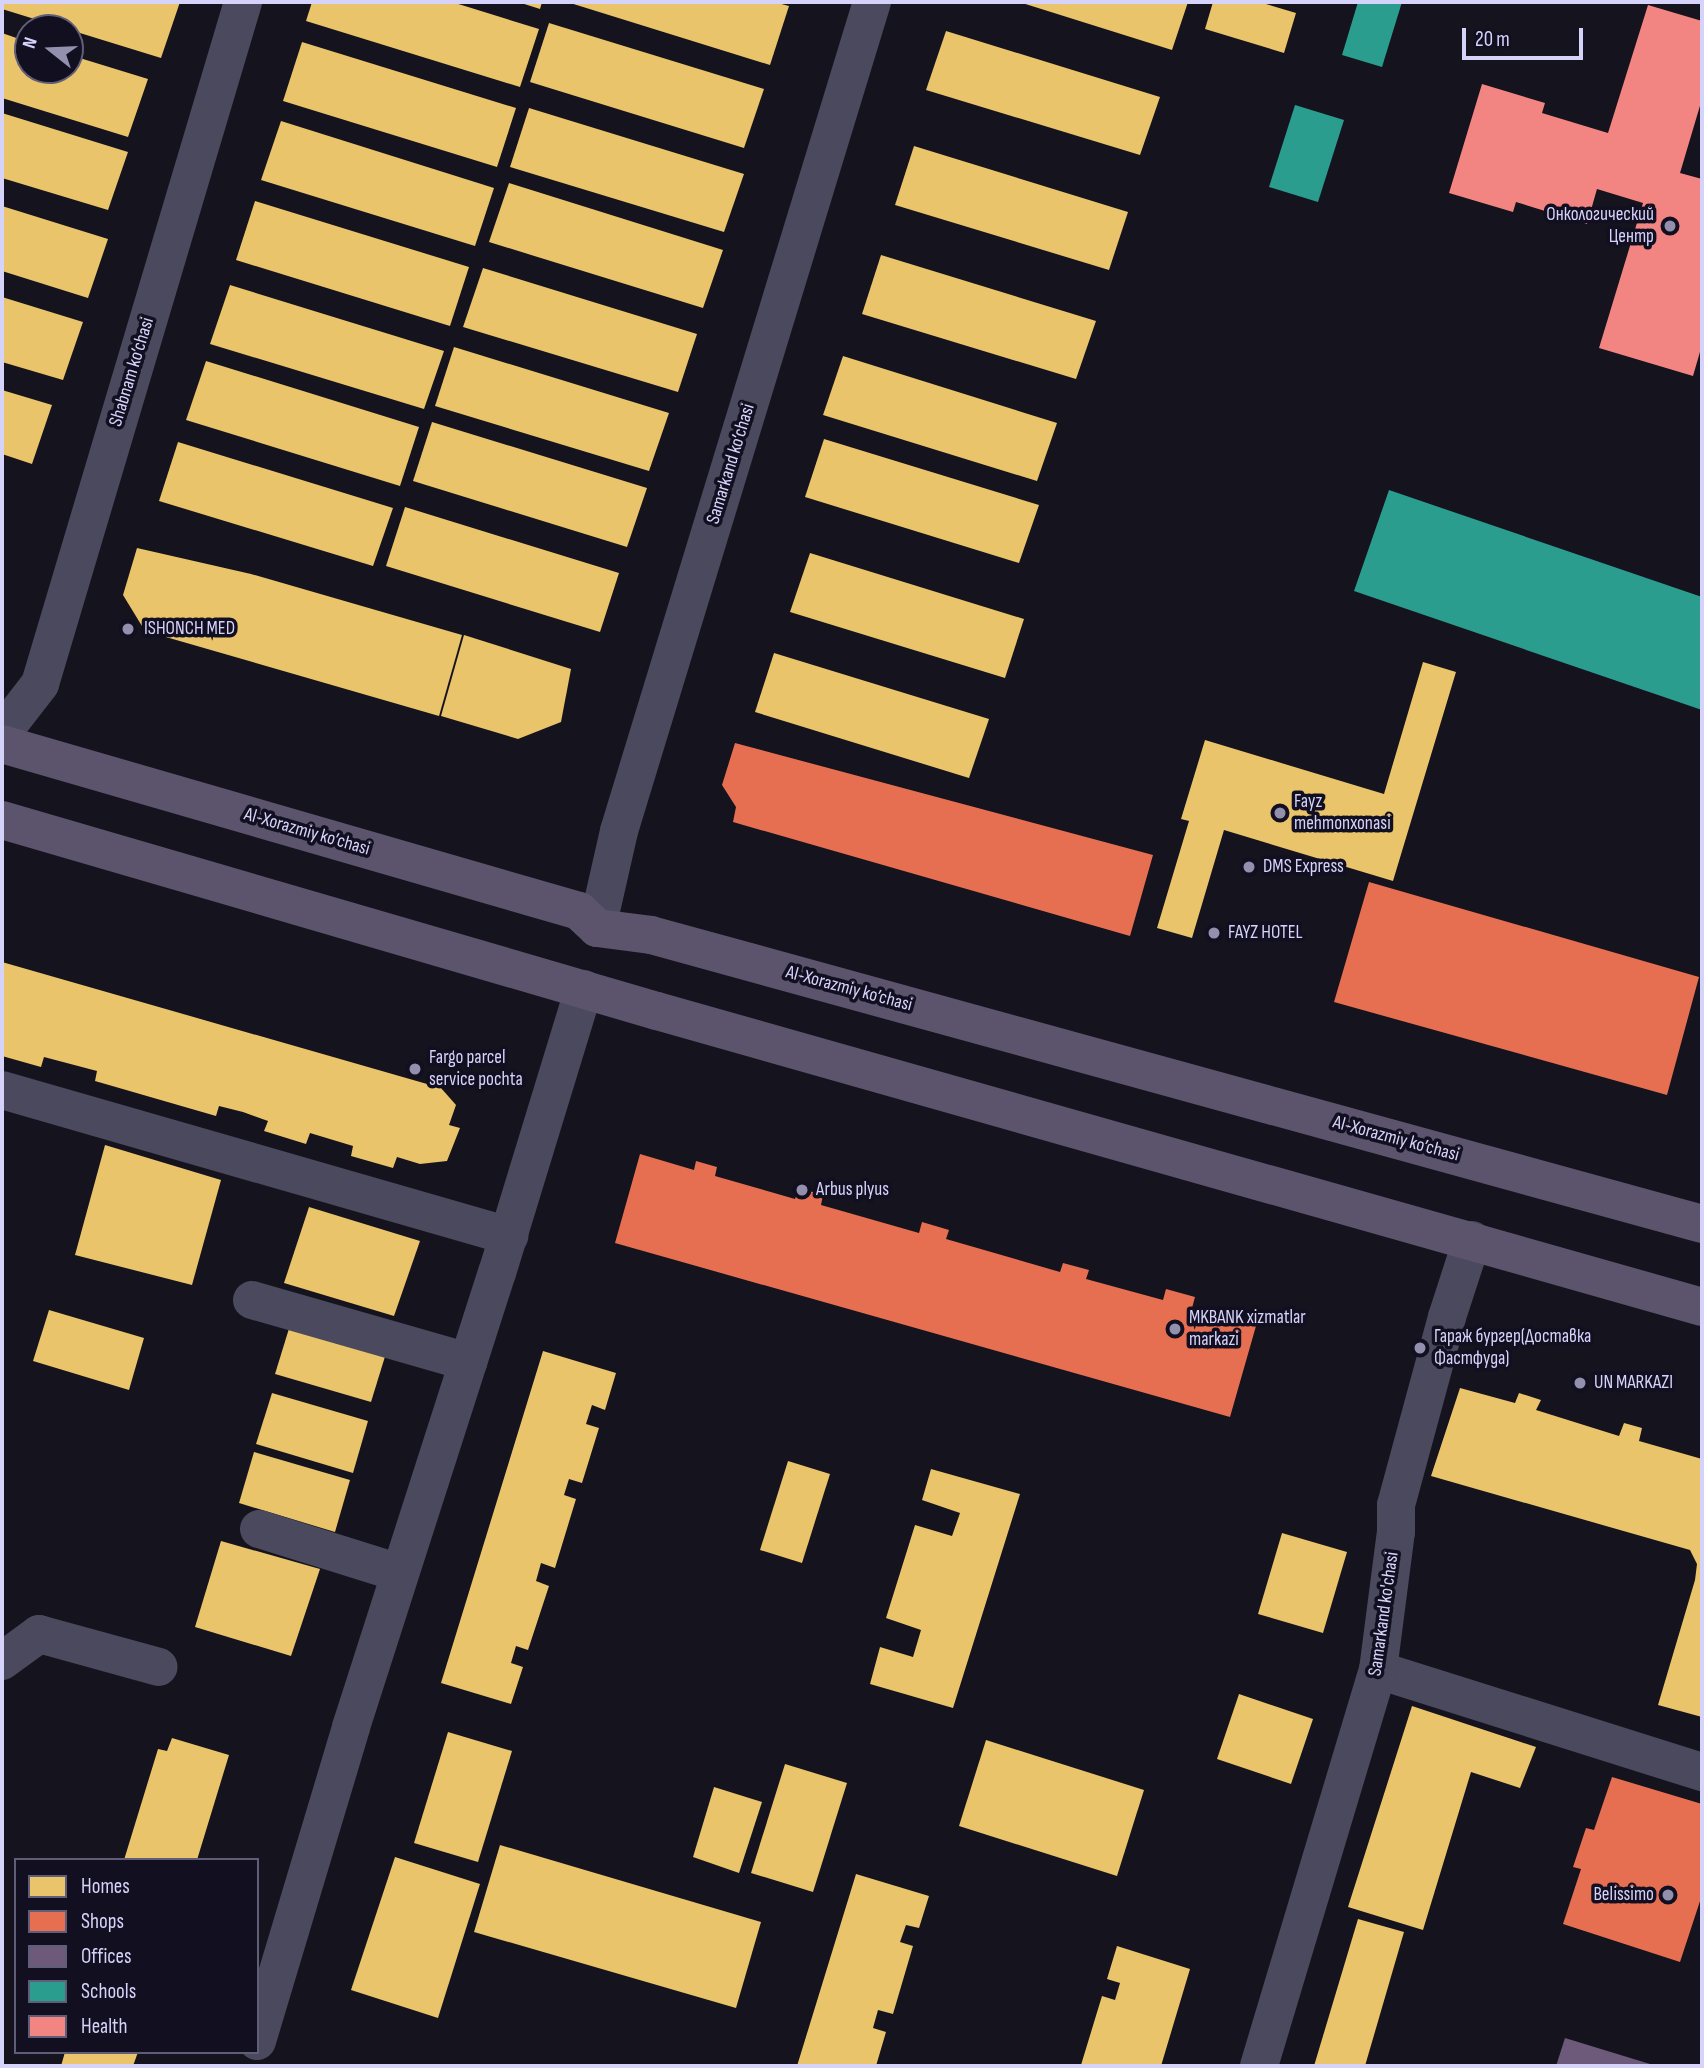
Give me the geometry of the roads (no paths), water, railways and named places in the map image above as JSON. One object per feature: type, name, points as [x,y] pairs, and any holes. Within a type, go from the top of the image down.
[{"type":"main road","name":"Al-Xorazmiy ko’chasi","points":[[2,744],[579,911],[597,928],[651,935],[1702,1224]]},
{"type":"main road","points":[[2,820],[584,989],[1702,1307]]},
{"type":"street","name":"Shabnam ko’chasi","points":[[2,733],[40,684],[243,2]]},
{"type":"street","name":"Samarkand ko’chasi","points":[[597,928],[619,831],[872,2]]},
{"type":"street","points":[[259,2034],[399,1573],[509,1236],[584,989]]},
{"type":"street","points":[[2,1090],[509,1236]]},
{"type":"street","name":"Samarkand ko'chasi","points":[[1259,2066],[1378,1670],[1396,1532],[1396,1505],[1447,1317],[1472,1240]]},
{"type":"street","points":[[252,1300],[468,1362]]},
{"type":"street","points":[[259,1529],[399,1573]]},
{"type":"street","points":[[2,1661],[38,1634],[159,1667]]},
{"type":"street","points":[[1378,1670],[1702,1772]]},
{"type":"place","name":"Онкологический Центр","points":[[1670,226]]},
{"type":"place","name":"ISHONCH MED","points":[[128,629]]},
{"type":"place","name":"Fayz mehmonxonasi","points":[[1280,813]]},
{"type":"place","name":"DMS Express","points":[[1249,867]]},
{"type":"place","name":"FAYZ HOTEL","points":[[1214,933]]},
{"type":"place","name":"Fargo parcel service pochta","points":[[415,1069]]},
{"type":"place","name":"Arbus plyus","points":[[802,1190]]},
{"type":"place","name":"MKBANK xizmatlar markazi","points":[[1175,1329]]},
{"type":"place","name":"Гараж бургер(Доставка Фастфуда)","points":[[1420,1348]]},
{"type":"place","name":"UN MARKAZI","points":[[1580,1383]]},
{"type":"place","name":"Belissimo","points":[[1668,1895]]}]
